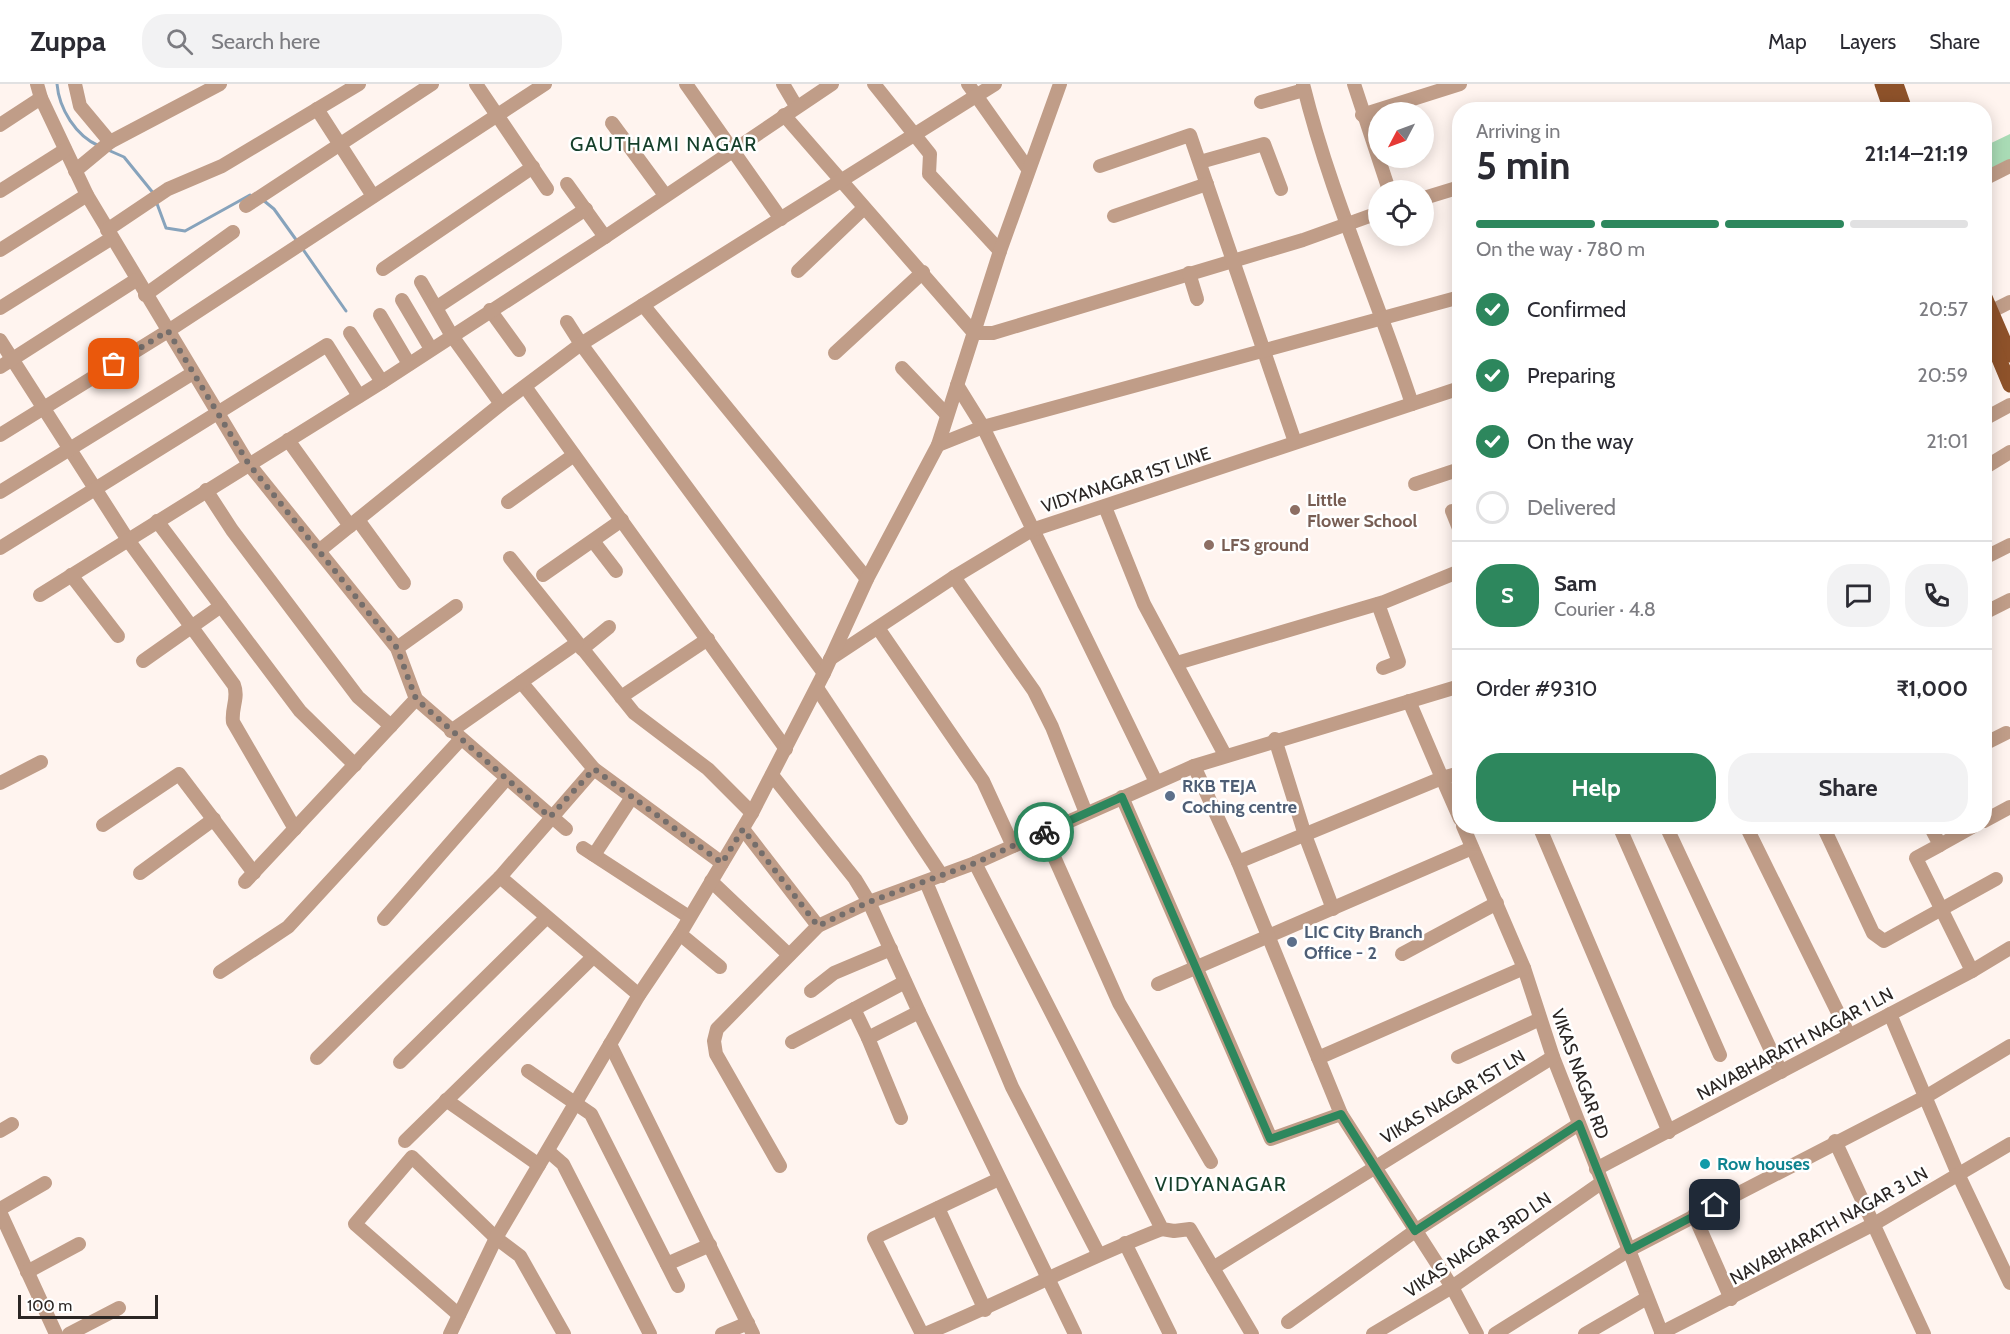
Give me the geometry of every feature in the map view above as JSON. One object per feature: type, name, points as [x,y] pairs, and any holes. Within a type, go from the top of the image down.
[{"type":"main road","points":[[1882,84],[1888,102]]},
{"type":"main road","points":[[1896,84],[1902,102]]},
{"type":"main road","points":[[1992,324],[2010,356]]},
{"type":"main road","points":[[1992,348],[2010,385]]},
{"type":"street","points":[[75,84],[80,106],[105,146]]},
{"type":"street","points":[[75,171],[105,146],[220,84]]},
{"type":"street","points":[[0,308],[109,234],[155,198],[222,166],[359,84]]},
{"type":"street","points":[[255,200],[432,84]]},
{"type":"street","points":[[476,84],[547,189]]},
{"type":"street","points":[[0,435],[168,331],[545,84]]},
{"type":"street","points":[[686,84],[782,219]]},
{"type":"street","points":[[783,84],[796,106]]},
{"type":"street","points":[[40,595],[248,463],[382,382],[605,237],[732,149],[832,84]]},
{"type":"street","points":[[874,84],[930,154],[929,174],[1000,251]]},
{"type":"street","points":[[320,550],[501,404],[526,388],[581,344],[782,219],[839,180],[914,136],[972,90],[995,84]]},
{"type":"street","points":[[1048,84],[1054,102]]},
{"type":"street","points":[[564,1334],[520,1256],[496,1238],[412,1157],[355,1224],[457,1326],[496,1238],[639,995],[680,934],[752,813],[817,688],[867,579],[938,445],[1000,251],[1060,84]]},
{"type":"street","points":[[1354,84],[1362,115],[1385,180]]},
{"type":"street","points":[[1362,115],[1461,84]]},
{"type":"street","points":[[1261,102],[1303,87],[1324,162],[1384,318],[1412,404]]},
{"type":"street","points":[[972,90],[1028,170]]},
{"type":"street","points":[[0,125],[39,91],[87,195],[248,463],[397,648],[416,699],[566,829]]},
{"type":"street","points":[[317,108],[373,196]]},
{"type":"street","points":[[784,115],[974,333]]},
{"type":"street","points":[[612,123],[665,195]]},
{"type":"street","points":[[1100,166],[1190,135],[1295,442]]},
{"type":"street","points":[[1200,162],[1264,144],[1281,189]]},
{"type":"street","points":[[0,191],[65,150]]},
{"type":"street","points":[[1992,175],[2010,166]]},
{"type":"street","points":[[383,269],[533,167]]},
{"type":"street","points":[[567,184],[605,237]]},
{"type":"street","points":[[1114,216],[1207,184]]},
{"type":"street","points":[[1434,195],[1452,190]]},
{"type":"street","points":[[0,250],[87,195]]},
{"type":"street","points":[[798,271],[864,208]]},
{"type":"street","points":[[437,308],[586,209]]},
{"type":"street","points":[[974,333],[993,333],[1233,259],[1303,240],[1368,217]]},
{"type":"street","points":[[145,295],[233,232]]},
{"type":"street","points":[[835,353],[923,272]]},
{"type":"street","points":[[1189,273],[1197,299]]},
{"type":"street","points":[[0,367],[136,279]]},
{"type":"street","points":[[422,282],[452,336],[501,404]]},
{"type":"street","points":[[938,445],[983,426],[1452,299]]},
{"type":"street","points":[[402,300],[431,349]]},
{"type":"street","points":[[1992,314],[2010,303]]},
{"type":"street","points":[[643,305],[867,579]]},
{"type":"street","points":[[490,310],[519,350]]},
{"type":"street","points":[[380,315],[409,364]]},
{"type":"street","points":[[567,322],[824,673]]},
{"type":"street","points":[[351,333],[382,382]]},
{"type":"street","points":[[0,340],[128,540],[234,685],[237,694],[232,714],[233,722],[295,829]]},
{"type":"street","points":[[0,548],[327,345],[359,396]]},
{"type":"street","points":[[902,368],[947,416]]},
{"type":"street","points":[[0,492],[193,373]]},
{"type":"street","points":[[957,385],[983,426],[1156,782]]},
{"type":"street","points":[[526,388],[786,749]]},
{"type":"street","name":"VIDYANAGAR 1ST LINE","points":[[830,659],[1032,530],[1452,391]]},
{"type":"street","points":[[1992,415],[2010,405]]},
{"type":"street","points":[[288,440],[404,584]]},
{"type":"street","points":[[1992,463],[2010,452]]},
{"type":"street","points":[[507,502],[574,455]]},
{"type":"street","points":[[1416,484],[1452,472]]},
{"type":"street","points":[[206,490],[358,698],[391,726]]},
{"type":"street","points":[[1105,507],[1144,604],[1225,755]]},
{"type":"street","points":[[543,575],[622,520]]},
{"type":"street","points":[[157,521],[300,711],[355,765]]},
{"type":"street","points":[[593,540],[616,572]]},
{"type":"street","points":[[1992,554],[2010,544]]},
{"type":"street","points":[[510,558],[634,713],[708,769],[752,813]]},
{"type":"street","points":[[1177,663],[1378,604],[1452,574]]},
{"type":"street","points":[[71,575],[118,636]]},
{"type":"street","points":[[954,578],[1034,691],[1052,727],[1086,813]]},
{"type":"street","points":[[1992,608],[2010,600]]},
{"type":"street","points":[[1378,604],[1399,662],[1383,668]]},
{"type":"street","points":[[143,661],[189,626],[221,606]]},
{"type":"street","points":[[397,648],[456,606]]},
{"type":"street","points":[[220,972],[288,927],[456,735],[521,682],[609,627]]},
{"type":"street","points":[[878,628],[983,781],[1013,846]]},
{"type":"street","points":[[621,697],[708,639]]},
{"type":"street","points":[[521,682],[594,769],[722,863]]},
{"type":"street","points":[[817,688],[942,876]]},
{"type":"street","points":[[780,1166],[744,1107],[716,1054],[714,1041],[717,1029],[818,926],[869,902],[975,863],[1194,766],[1275,739],[1452,688]]},
{"type":"street","points":[[103,825],[179,774],[214,819],[249,877],[416,699]]},
{"type":"street","points":[[1409,701],[1452,801]]},
{"type":"street","points":[[1992,740],[2006,733]]},
{"type":"street","points":[[1275,739],[1305,835],[1334,909]]},
{"type":"street","points":[[0,783],[41,762]]},
{"type":"street","points":[[1194,766],[1238,862],[1341,1114],[1452,1287],[1477,1334]]},
{"type":"street","points":[[317,1058],[500,877],[594,769]]},
{"type":"street","points":[[1238,862],[1452,775]]},
{"type":"street","points":[[772,776],[855,879],[869,902],[918,1012],[1076,1334]]},
{"type":"street","points":[[384,919],[507,778]]},
{"type":"street","points":[[1122,797],[1270,1139],[1341,1114]]},
{"type":"street","points":[[632,798],[588,851],[689,917]]},
{"type":"street","points":[[1992,817],[2010,807]]},
{"type":"street","points":[[140,873],[214,819]]},
{"type":"street","points":[[743,829],[818,926]]},
{"type":"street","points":[[1043,832],[1119,1003],[1211,1161]]},
{"type":"street","name":"VIKAS NAGAR RD","points":[[1466,834],[1524,969],[1553,1057],[1662,1334]]},
{"type":"street","points":[[1542,834],[1669,1132]]},
{"type":"street","points":[[1623,834],[1720,1055]]},
{"type":"street","points":[[1670,834],[1781,1072]]},
{"type":"street","points":[[1750,834],[1849,1035]]},
{"type":"street","points":[[1831,834],[1878,939],[1884,941],[1996,879]]},
{"type":"street","points":[[1934,834],[1940,845]]},
{"type":"street","points":[[1960,834],[1916,858],[1940,911],[1972,971]]},
{"type":"street","points":[[1158,984],[1269,938],[1472,848]]},
{"type":"street","points":[[975,863],[1161,1229]]},
{"type":"street","points":[[500,877],[592,958],[639,995]]},
{"type":"street","points":[[711,881],[789,956]]},
{"type":"street","points":[[926,882],[1012,1087],[1098,1253]]},
{"type":"street","points":[[1402,954],[1497,903]]},
{"type":"street","points":[[400,1062],[546,918]]},
{"type":"street","points":[[680,934],[720,967]]},
{"type":"street","points":[[811,991],[834,973],[891,949]]},
{"type":"street","name":"NAVABHARATH NAGAR 1 LN","points":[[1596,1169],[2008,954]]},
{"type":"street","points":[[405,1141],[592,958]]},
{"type":"street","points":[[1318,1058],[1524,969]]},
{"type":"street","points":[[792,1042],[905,982]]},
{"type":"street","points":[[854,1009],[901,1118]]},
{"type":"street","points":[[868,1038],[918,1012]]},
{"type":"street","points":[[1890,1014],[1927,1096],[1958,1174],[2010,1283]]},
{"type":"street","points":[[1458,1057],[1540,1019]]},
{"type":"street","points":[[610,1044],[751,1328],[722,1334]]},
{"type":"street","points":[[1495,1334],[1629,1250],[1835,1141],[1927,1096],[2010,1046]]},
{"type":"street","name":"VIKAS NAGAR 1ST LN","points":[[1213,1268],[1553,1057]]},
{"type":"street","points":[[528,1071],[591,1114],[678,1286]]},
{"type":"street","points":[[446,1100],[539,1165]]},
{"type":"street","points":[[1288,1322],[1415,1231],[1579,1124]]},
{"type":"street","points":[[1835,1141],[1924,1334]]},
{"type":"street","name":"NAVABHARATH NAGAR 3 LN","points":[[1662,1334],[1874,1224],[2010,1144]]},
{"type":"street","points":[[548,1151],[562,1164],[650,1334]]},
{"type":"street","points":[[999,1179],[874,1238],[924,1334],[985,1310],[1098,1253],[1161,1229],[1174,1231],[1191,1229],[1252,1334]]},
{"type":"street","points":[[45,1183],[0,1211],[56,1334]]},
{"type":"street","name":"VIKAS NAGAR 3RD LN","points":[[1373,1334],[1452,1287],[1601,1183]]},
{"type":"street","points":[[938,1208],[985,1310]]},
{"type":"street","points":[[1694,1215],[1731,1299]]},
{"type":"street","points":[[1125,1243],[1170,1334]]},
{"type":"street","points":[[27,1272],[79,1244]]},
{"type":"street","points":[[667,1264],[710,1245]]},
{"type":"street","points":[[1585,1334],[1647,1298]]},
{"type":"street","points":[[69,1334],[118,1308]]},
{"type":"green space","points":[[2010,134],[2010,160],[1992,170],[1992,143]]},
{"type":"waterway","points":[[57,84],[61,103],[70,121],[83,136],[99,146]]},
{"type":"waterway","points":[[108,150],[124,157],[154,194]]},
{"type":"waterway","points":[[156,201],[166,228],[185,231],[250,195]]},
{"type":"waterway","points":[[263,200],[274,209],[297,241]]},
{"type":"waterway","points":[[302,248],[346,311]]},
{"type":"way so far","points":[[114,364],[168,331],[248,463],[397,648],[416,699],[550,817],[594,769],[722,863],[743,829],[818,926],[869,902],[975,863],[1044,832]]},
{"type":"place","name":"Little Flower School","points":[[1295,510]]},
{"type":"place","name":"LFS ground","points":[[1209,545]]},
{"type":"place","name":"RKB TEJA Coching centre","points":[[1170,796]]},
{"type":"place","name":"LIC City Branch Office - 2","points":[[1292,942]]},
{"type":"place","name":"Row houses","points":[[1705,1164]]},
{"type":"district","name":"GAUTHAMI NAGAR","points":[[664,144]]},
{"type":"district","name":"VIDYANAGAR","points":[[1221,1184]]},
{"type":"route","points":[[1044,832],[1122,797],[1270,1139],[1341,1114],[1415,1231],[1579,1124],[1629,1250],[1715,1205]]}]
